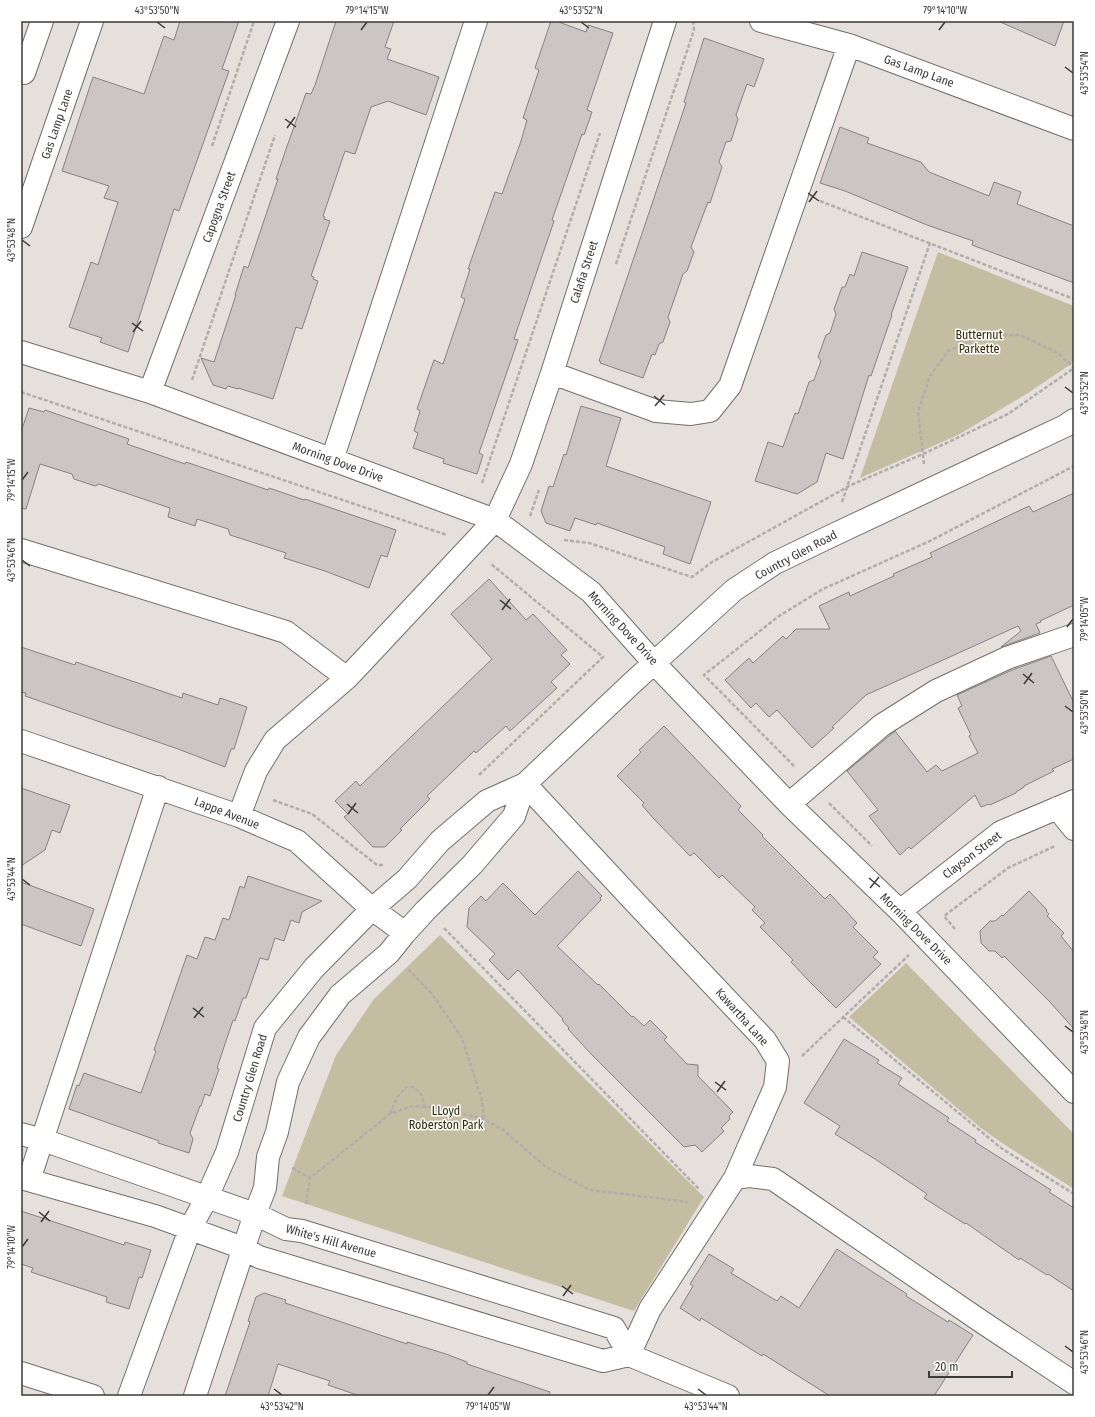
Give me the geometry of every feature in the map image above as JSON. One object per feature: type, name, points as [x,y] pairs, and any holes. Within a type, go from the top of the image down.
[{"type":"street","points":[[21,72],[24,74],[42,21]]},
{"type":"street","name":"Gas Lamp Lane","points":[[21,227],[92,21]]},
{"type":"street","name":"Capogna Street","points":[[150,392],[288,21]]},
{"type":"street","points":[[332,460],[476,21]]},
{"type":"street","name":"Calafia Street","points":[[239,816],[256,771],[275,740],[347,678],[495,520],[521,464],[552,373],[665,21]]},
{"type":"street","name":"Gas Lamp Lane","points":[[761,21],[849,45],[1074,129]]},
{"type":"street","points":[[552,373],[656,411],[691,414],[710,411],[730,386],[849,45]]},
{"type":"street","name":"Morning Dove Drive","points":[[21,352],[150,392],[495,520],[591,592],[654,662],[789,804],[900,911],[1074,1092]]},
{"type":"street","name":"Country Glen Road","points":[[129,1396],[190,1229],[207,1197],[227,1152],[265,1028],[314,968],[372,909],[407,880],[440,841],[487,801],[525,784],[654,662],[734,590],[774,563],[1066,426],[1074,420]]},
{"type":"street","points":[[21,550],[286,632],[347,678]]},
{"type":"street","points":[[789,804],[882,725],[936,691],[1007,658],[1074,635]]},
{"type":"street","name":"Lappe Avenue","points":[[21,741],[239,816],[297,841],[372,909],[405,934]]},
{"type":"street","name":"Country Glen Road","points":[[195,1396],[254,1214],[265,1188],[268,1157],[277,1132],[288,1082],[309,1037],[340,995],[390,953],[425,911],[472,865],[514,816],[525,784]]},
{"type":"street","name":"Kawartha Lane","points":[[525,784],[765,1040],[778,1061]]},
{"type":"street","points":[[158,787],[50,1113],[43,1140],[25,1179],[155,1216],[243,1248],[259,1257],[603,1361],[629,1355],[728,1396]]},
{"type":"street","points":[[1065,805],[1067,837]]},
{"type":"street","name":"Clayson Street","points":[[900,911],[1001,832],[1065,805]]},
{"type":"street","points":[[629,1355],[650,1309],[716,1206],[736,1178],[775,1087],[778,1061]]},
{"type":"street","name":"White's Hill Avenue","points":[[21,1134],[43,1140],[207,1197],[254,1214],[286,1229],[302,1231],[614,1328],[629,1355]]},
{"type":"street","points":[[736,1178],[749,1176],[773,1179],[1074,1383]]},
{"type":"street","points":[[21,1373],[93,1396]]},
{"type":"path","points":[[211,149],[254,21]]},
{"type":"path","points":[[798,192],[1074,299]]},
{"type":"path","points":[[831,536],[930,243]]},
{"type":"path","points":[[928,491],[918,412],[930,376],[948,351],[983,335],[1020,335],[1058,353],[1074,368]]},
{"type":"path","points":[[878,852],[704,675],[779,616],[823,589],[930,541],[1074,466]]},
{"type":"path","points":[[960,934],[944,916],[1008,868],[1067,837]]},
{"type":"path","points":[[377,865],[399,886]]},
{"type":"path","points":[[425,911],[444,928],[716,1206]]},
{"type":"path","points":[[778,1061],[801,1057],[926,938]]},
{"type":"path","points":[[390,953],[432,994],[462,1038],[482,1100],[484,1119]]},
{"type":"path","points":[[843,1017],[1001,1148],[1074,1194]]},
{"type":"path","points":[[390,1114],[398,1096],[406,1088],[414,1087],[421,1094],[425,1107]]},
{"type":"path","points":[[306,1204],[310,1178],[390,1114],[412,1106],[440,1108],[484,1119],[504,1130],[546,1167],[590,1190],[716,1206]]},
{"type":"path","points":[[286,1165],[310,1178]]},
{"type":"green space","name":"Butternut Parkette","points":[[938,252],[1074,306],[1074,362],[1028,393],[958,435],[860,478]]},
{"type":"green space","name":"LLoyd Roberston Park","points":[[440,935],[704,1197],[634,1311],[282,1196],[336,1055],[374,999]]},
{"type":"green space","points":[[906,963],[1074,1134],[1074,1189],[981,1128],[849,1017]]},
{"type":"building","points":[[180,21],[239,21],[222,69],[229,71],[179,211],[174,209],[128,352],[100,342],[102,338],[69,327],[91,262],[98,265],[118,202],[104,198],[109,186],[62,171],[93,77],[144,94],[164,36],[174,40]]},
{"type":"building","points":[[336,21],[394,21],[385,47],[391,49],[387,59],[439,77],[426,115],[388,101],[371,107],[355,154],[345,151],[323,216],[325,217],[324,219],[330,221],[311,276],[314,277],[313,279],[318,281],[302,329],[296,327],[273,399],[238,388],[228,386],[226,389],[213,385],[201,358],[214,362],[244,266],[248,268],[278,179],[276,179],[306,93],[311,94],[315,85]]},
{"type":"building","points":[[551,21],[556,21],[586,32],[588,25],[613,33],[587,110],[592,112],[584,135],[582,134],[552,220],[554,221],[514,339],[518,340],[479,453],[483,455],[477,474],[443,463],[444,459],[413,448],[418,433],[414,431],[420,411],[417,409],[434,360],[443,364],[465,299],[461,297],[470,269],[468,269],[495,192],[502,194],[521,141],[527,120],[523,118],[539,70],[535,68]]},
{"type":"building","points":[[998,21],[1064,21],[1055,46]]},
{"type":"building","points":[[704,38],[764,59],[754,87],[747,84],[736,115],[738,119],[731,141],[726,142],[719,162],[722,167],[710,203],[708,202],[691,247],[694,252],[687,271],[683,274],[668,317],[670,322],[663,342],[659,344],[655,355],[652,354],[643,378],[600,363],[601,362],[599,361],[686,103],[684,102]]},
{"type":"building","points":[[840,127],[869,138],[867,143],[921,162],[929,172],[989,196],[994,182],[1021,192],[1017,204],[1074,226],[1074,283],[972,245],[973,241],[927,225],[845,191],[820,183]]},
{"type":"building","points":[[862,252],[908,267],[871,376],[869,375],[843,459],[826,453],[817,482],[797,494],[755,481],[768,442],[783,447],[795,413],[798,414],[809,382],[814,380],[821,361],[818,357],[826,335],[830,333],[836,314],[834,309],[842,287],[845,287],[850,274],[854,276]]},
{"type":"building","points":[[581,406],[621,418],[606,466],[711,502],[690,564],[663,554],[665,547],[597,523],[596,525],[575,518],[570,531],[546,523],[541,511],[549,486],[553,487],[564,454],[566,455]]},
{"type":"building","points":[[29,408],[44,412],[45,410],[129,439],[127,444],[185,464],[186,462],[268,490],[269,488],[304,500],[305,499],[396,530],[387,557],[381,555],[369,588],[325,571],[284,558],[286,553],[230,535],[228,529],[197,519],[195,526],[168,517],[170,508],[99,484],[95,486],[74,479],[72,474],[40,464],[26,509],[21,508],[21,432]]},
{"type":"building","points":[[1074,493],[1074,605],[1036,624],[1040,633],[1001,647],[1021,631],[1018,626],[866,695],[812,748],[777,710],[769,717],[756,703],[751,708],[725,680],[749,658],[753,663],[783,636],[786,639],[796,629],[830,629],[819,606],[849,592],[850,596],[894,576],[893,574],[932,557],[930,553],[1029,506],[1033,512]]},
{"type":"building","points":[[489,579],[526,620],[533,614],[567,650],[561,655],[570,664],[551,682],[557,688],[510,731],[506,726],[476,753],[474,751],[427,796],[430,799],[400,829],[402,830],[385,847],[373,847],[344,817],[348,814],[335,801],[356,781],[360,786],[492,659],[451,614]]},
{"type":"building","points":[[21,647],[75,665],[76,662],[182,698],[183,693],[218,705],[220,698],[247,707],[234,749],[231,749],[225,767],[178,749],[25,696],[26,693],[21,692]]},
{"type":"building","points":[[1051,656],[1074,703],[1074,759],[1052,769],[1054,771],[1024,786],[1016,793],[990,805],[981,807],[975,795],[911,849],[909,847],[900,855],[869,816],[878,810],[847,771],[895,731],[927,772],[936,765],[942,771],[978,753],[969,736],[971,735],[958,708],[962,706],[957,695],[1012,670]]},
{"type":"building","points":[[664,726],[741,806],[738,810],[763,835],[762,836],[825,899],[830,894],[857,923],[853,927],[878,952],[873,957],[881,964],[836,1008],[791,962],[793,960],[760,927],[765,923],[752,910],[755,907],[722,875],[719,878],[694,853],[690,856],[653,818],[642,805],[644,803],[617,776],[641,752],[639,750]]},
{"type":"building","points":[[21,788],[70,805],[60,833],[52,830],[45,850],[21,866]]},
{"type":"building","points":[[578,871],[602,896],[600,898],[601,900],[557,946],[598,985],[599,984],[632,1017],[633,1016],[644,1026],[650,1020],[667,1037],[664,1040],[687,1064],[698,1065],[698,1076],[733,1112],[729,1116],[730,1119],[721,1128],[724,1131],[702,1152],[695,1145],[684,1147],[593,1056],[568,1029],[569,1028],[562,1020],[563,1019],[518,970],[508,980],[489,960],[495,954],[467,927],[469,908],[481,896],[486,901],[503,883],[535,915]]},
{"type":"building","points":[[248,876],[322,901],[302,912],[299,923],[291,920],[284,941],[275,938],[268,960],[260,958],[246,998],[243,998],[235,1021],[233,1020],[217,1068],[219,1069],[210,1096],[205,1094],[190,1133],[193,1139],[189,1153],[158,1143],[159,1141],[69,1109],[77,1085],[79,1086],[84,1073],[141,1093],[156,1051],[154,1050],[187,955],[197,959],[205,937],[215,940],[223,918],[229,920],[240,886],[244,888]]},
{"type":"building","points":[[21,882],[94,909],[81,946],[21,924]]},
{"type":"building","points":[[1029,891],[1047,910],[1046,911],[1049,914],[1047,916],[1064,933],[1061,936],[1074,952],[1074,1029],[1049,1001],[1004,956],[1002,958],[995,951],[989,951],[981,943],[980,931],[990,921],[995,921],[1002,915],[1003,916]]},
{"type":"building","points":[[844,1039],[879,1060],[877,1063],[902,1078],[898,1084],[949,1118],[947,1121],[976,1140],[975,1142],[1051,1190],[1049,1192],[1074,1208],[1074,1291],[1020,1258],[1019,1260],[966,1223],[965,1224],[924,1198],[927,1194],[835,1134],[840,1126],[804,1103]]},
{"type":"building","points":[[21,1211],[124,1245],[125,1242],[151,1250],[142,1278],[139,1277],[129,1309],[106,1302],[107,1297],[31,1272],[33,1268],[21,1264]]},
{"type":"building","points":[[837,1249],[907,1294],[906,1296],[948,1322],[949,1320],[973,1335],[934,1396],[830,1396],[763,1354],[762,1356],[701,1318],[700,1321],[680,1308],[693,1286],[690,1284],[709,1254],[734,1269],[731,1273],[777,1301],[781,1296],[799,1308]]},
{"type":"building","points":[[264,1293],[286,1300],[285,1303],[407,1344],[407,1342],[446,1354],[467,1362],[467,1364],[550,1392],[549,1396],[360,1396],[328,1385],[330,1381],[278,1364],[268,1396],[225,1396],[250,1322],[248,1321],[256,1297]]}]
